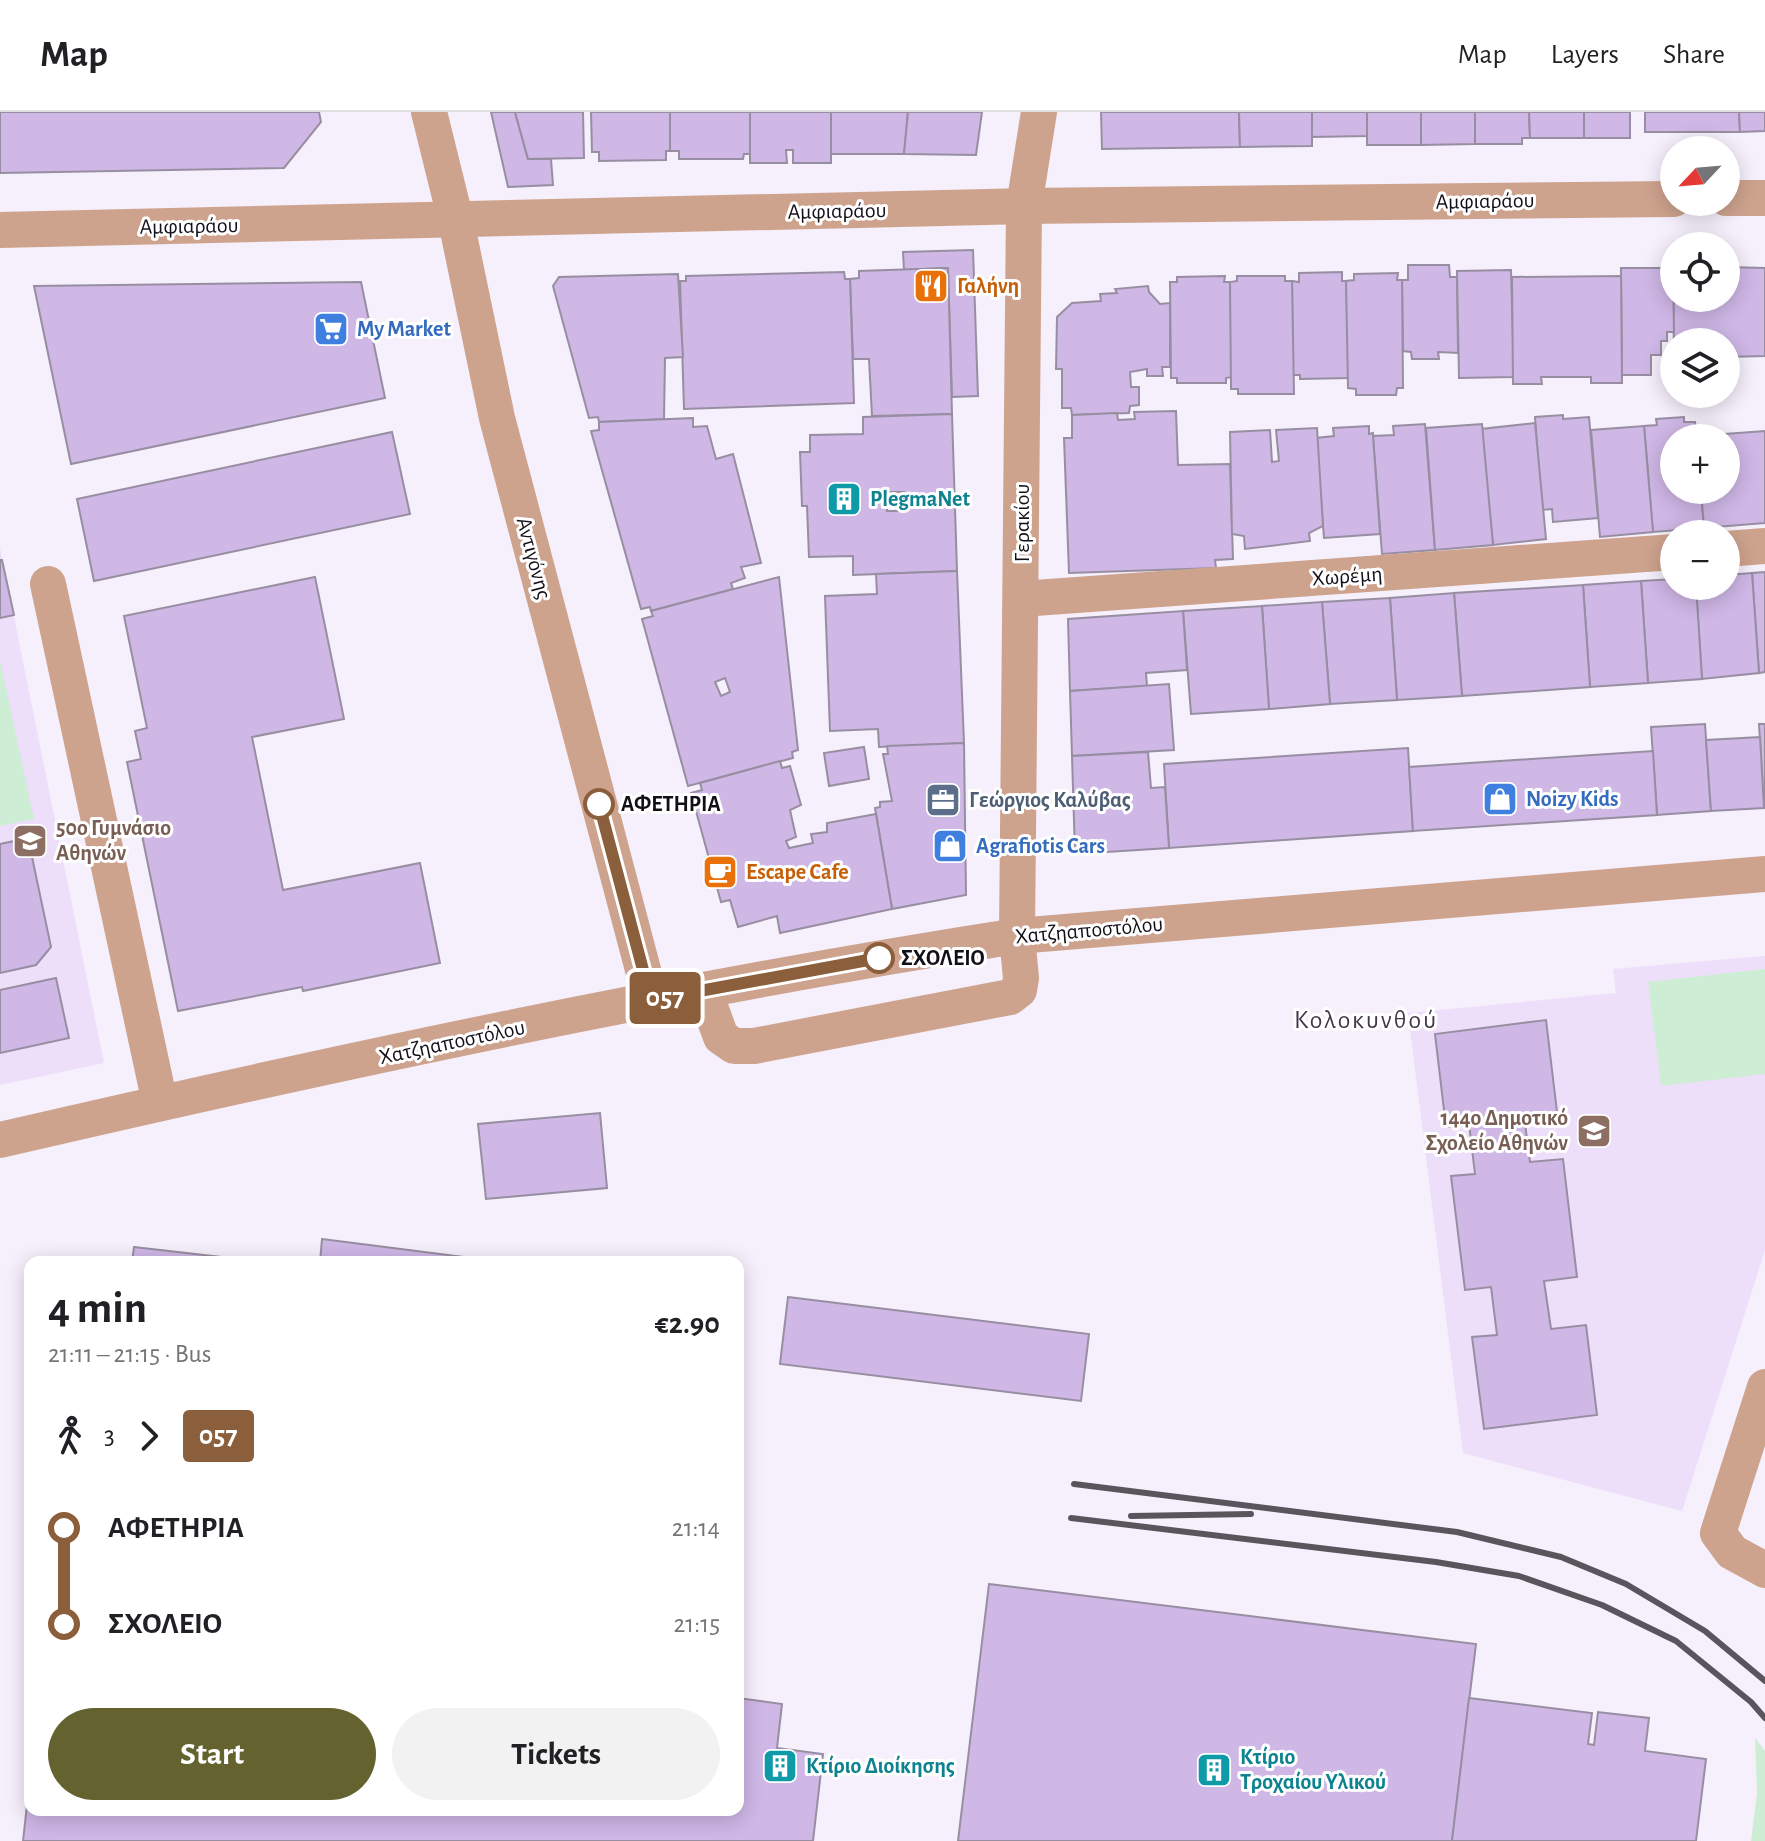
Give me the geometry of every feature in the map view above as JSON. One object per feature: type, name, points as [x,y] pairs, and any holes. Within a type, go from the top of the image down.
[{"type":"street","name":"Αντιγόνης","points":[[429,112],[456,221],[497,418],[651,1000]]},
{"type":"street","name":"Γερακίου","points":[[704,990],[721,1037],[734,1046],[754,1046],[1010,997],[1019,990],[1024,206],[1039,112]]},
{"type":"street","points":[[1740,198],[1765,198]]},
{"type":"street","name":"Αμφιαράου","points":[[0,230],[1024,206],[1660,199]]},
{"type":"street","points":[[1740,548],[1765,546]]},
{"type":"street","name":"Χωρέμη","points":[[1021,599],[1660,553]]},
{"type":"street","points":[[48,584],[160,1103]]},
{"type":"street","name":"Χατζηαποστόλου","points":[[0,1140],[160,1103],[651,1000],[1017,936],[1765,874]]},
{"type":"street","points":[[1765,1387],[1718,1533],[1732,1552],[1765,1570]]},
{"type":"shaded area","name":"50ο Γυμνάσιο Αθηνών","points":[[0,548],[104,1063],[0,1085]]},
{"type":"shaded area","name":"144ο Δημοτικό Σχολείο Αθηνών","points":[[1765,956],[1765,1250],[1682,1511],[1463,1453],[1408,1013],[1616,993],[1613,969]]},
{"type":"green space","points":[[0,660],[34,819],[0,826]]},
{"type":"green space","points":[[1765,969],[1765,1074],[1661,1086],[1648,982]]},
{"type":"green space","points":[[1755,1738],[1765,1751],[1765,1841],[1751,1841],[1757,1793]]},
{"type":"building","points":[[0,112],[319,112],[321,122],[284,168],[0,173]]},
{"type":"building","points":[[491,112],[515,112],[528,159],[551,159],[553,185],[508,187]]},
{"type":"building","points":[[515,112],[583,112],[584,158],[528,159]]},
{"type":"building","points":[[591,112],[670,112],[670,151],[666,151],[666,160],[599,161],[599,152],[592,152]]},
{"type":"building","points":[[670,112],[750,112],[750,154],[744,154],[743,159],[679,159],[679,151],[670,151]]},
{"type":"building","points":[[750,112],[831,112],[831,163],[793,163],[793,150],[786,150],[787,163],[750,163]]},
{"type":"building","points":[[831,112],[908,112],[904,154],[831,154]]},
{"type":"building","points":[[908,112],[982,112],[976,155],[904,154]]},
{"type":"building","points":[[1101,112],[1239,112],[1240,147],[1102,149]]},
{"type":"building","points":[[1239,112],[1312,112],[1312,146],[1240,147]]},
{"type":"building","points":[[1312,112],[1367,112],[1367,136],[1312,137]]},
{"type":"building","points":[[1367,112],[1421,112],[1421,145],[1367,145]]},
{"type":"building","points":[[1421,112],[1475,112],[1475,144],[1421,145]]},
{"type":"building","points":[[1475,112],[1529,112],[1530,138],[1522,138],[1522,144],[1475,144]]},
{"type":"building","points":[[1529,112],[1584,112],[1584,138],[1530,138]]},
{"type":"building","points":[[1584,112],[1630,112],[1630,138],[1584,138]]},
{"type":"building","points":[[1645,112],[1739,112],[1740,132],[1645,132]]},
{"type":"building","points":[[1739,112],[1765,112],[1765,131],[1740,132]]},
{"type":"building","points":[[973,250],[978,396],[952,397],[948,268],[904,270],[903,252]]},
{"type":"building","points":[[1408,265],[1449,265],[1450,277],[1457,277],[1458,353],[1438,352],[1439,359],[1412,359],[1411,352],[1403,351],[1402,280],[1408,280]]},
{"type":"building","points":[[1740,267],[1765,268],[1765,356],[1740,357],[1740,328],[1674,328],[1673,312],[1740,312]]},
{"type":"building","points":[[948,268],[952,414],[872,416],[869,359],[853,359],[850,279],[859,278],[859,271]]},
{"type":"building","points":[[1621,268],[1660,268],[1660,312],[1674,312],[1674,328],[1660,328],[1660,355],[1651,355],[1651,375],[1622,375]]},
{"type":"building","points":[[1511,270],[1514,377],[1459,378],[1457,271]]},
{"type":"building","points":[[844,272],[845,279],[850,279],[854,403],[684,409],[680,281],[686,281],[686,276]]},
{"type":"building","points":[[1342,272],[1342,281],[1346,281],[1349,378],[1300,379],[1300,375],[1293,375],[1292,281],[1299,282],[1299,273]]},
{"type":"building","points":[[1398,273],[1397,280],[1402,280],[1403,388],[1397,388],[1396,395],[1356,395],[1356,389],[1348,388],[1346,281],[1354,280],[1354,274]]},
{"type":"building","points":[[678,274],[683,357],[665,358],[664,419],[599,422],[598,417],[589,418],[553,286],[559,277]]},
{"type":"building","points":[[1225,276],[1224,282],[1230,282],[1232,377],[1226,378],[1226,383],[1177,383],[1177,378],[1171,378],[1170,282],[1177,282],[1177,277]]},
{"type":"building","points":[[1237,276],[1285,276],[1285,281],[1292,281],[1294,394],[1238,394],[1238,389],[1231,389],[1230,282],[1237,281]]},
{"type":"building","points":[[1621,276],[1622,383],[1591,383],[1591,377],[1541,377],[1542,384],[1513,384],[1512,277]]},
{"type":"building","points":[[361,282],[385,398],[71,464],[34,286]]},
{"type":"building","points":[[1148,286],[1149,292],[1160,304],[1170,303],[1170,367],[1162,367],[1163,376],[1147,376],[1147,369],[1130,372],[1131,387],[1139,387],[1139,405],[1130,406],[1129,413],[1072,415],[1071,408],[1062,408],[1062,369],[1056,369],[1057,317],[1072,303],[1101,301],[1100,294],[1117,293],[1115,289]]},
{"type":"building","points":[[1176,411],[1178,465],[1230,464],[1233,559],[1215,560],[1216,568],[1069,573],[1064,438],[1072,438],[1072,415],[1117,413],[1118,420],[1135,419],[1134,412]]},
{"type":"building","name":"PlegmaNet","points":[[952,414],[957,571],[853,575],[853,556],[809,557],[807,506],[802,506],[800,452],[810,452],[810,435],[863,434],[863,417]],"holes":[[[887,492],[904,492],[904,511],[887,511]]]},
{"type":"building","points":[[1563,415],[1563,419],[1589,417],[1598,518],[1553,522],[1552,509],[1542,510],[1535,417]]},
{"type":"building","points":[[1684,417],[1684,422],[1695,422],[1660,424],[1660,504],[1702,504],[1703,520],[1660,520],[1660,531],[1653,532],[1644,426],[1657,425],[1656,419]]},
{"type":"building","points":[[693,418],[693,427],[707,426],[716,459],[733,454],[761,563],[741,567],[745,578],[731,583],[733,589],[651,611],[650,607],[641,609],[591,431],[599,430],[599,422]]},
{"type":"building","points":[[1535,423],[1546,539],[1493,545],[1481,429]]},
{"type":"building","points":[[1425,424],[1435,550],[1382,554],[1373,436],[1394,435],[1393,426]]},
{"type":"building","points":[[1482,424],[1493,545],[1435,550],[1426,428]]},
{"type":"building","points":[[1369,426],[1369,434],[1373,433],[1380,534],[1324,538],[1316,438],[1334,436],[1333,428]]},
{"type":"building","points":[[1644,426],[1653,532],[1600,537],[1591,430]]},
{"type":"building","points":[[1317,428],[1323,526],[1309,533],[1310,541],[1245,549],[1244,536],[1232,534],[1230,432],[1270,430],[1272,462],[1279,461],[1276,430]]},
{"type":"building","points":[[1765,431],[1765,523],[1740,525],[1740,520],[1703,520],[1702,504],[1740,504],[1740,433]]},
{"type":"building","points":[[392,432],[410,514],[94,581],[77,499]]},
{"type":"building","points":[[0,560],[14,615],[0,618]]},
{"type":"building","points":[[957,571],[964,743],[879,747],[878,729],[830,731],[825,596],[877,594],[876,574]]},
{"type":"building","points":[[1765,572],[1765,672],[1759,673],[1752,573]]},
{"type":"building","points":[[1752,573],[1759,673],[1702,679],[1697,600],[1740,600],[1740,574]]},
{"type":"building","points":[[315,577],[344,719],[252,737],[283,890],[420,863],[440,963],[303,991],[302,987],[178,1011],[127,762],[141,759],[135,731],[147,728],[124,616]]},
{"type":"building","points":[[779,577],[798,750],[792,752],[793,758],[688,786],[642,619],[653,616],[651,611]],"holes":[[[725,678],[730,692],[721,696],[715,682]]]},
{"type":"building","points":[[1660,580],[1660,600],[1697,600],[1702,679],[1648,683],[1641,581]]},
{"type":"building","points":[[1641,581],[1648,683],[1590,687],[1583,585]]},
{"type":"building","points":[[1583,585],[1590,687],[1462,696],[1454,593]]},
{"type":"building","points":[[1454,593],[1462,696],[1397,700],[1390,598]]},
{"type":"building","points":[[1390,598],[1397,700],[1330,704],[1322,602]]},
{"type":"building","points":[[1322,602],[1330,704],[1269,709],[1262,606]]},
{"type":"building","points":[[1262,606],[1269,709],[1191,714],[1183,611]]},
{"type":"building","points":[[1183,611],[1187,670],[1146,673],[1147,686],[1070,691],[1068,619]]},
{"type":"building","points":[[1169,684],[1174,750],[1072,756],[1070,691]]},
{"type":"building","points":[[1705,724],[1711,811],[1657,815],[1651,727]]},
{"type":"building","points":[[1759,724],[1765,724],[1765,808],[1764,808]]},
{"type":"building","points":[[1760,737],[1764,808],[1711,811],[1706,740]]},
{"type":"building","points":[[964,743],[966,895],[892,909],[875,808],[880,807],[880,802],[892,801],[883,754],[888,754],[887,746]]},
{"type":"building","points":[[864,747],[869,779],[829,786],[824,753]]},
{"type":"building","points":[[1408,748],[1413,831],[1169,848],[1164,764]]},
{"type":"building","points":[[1653,751],[1657,815],[1413,831],[1409,767]]},
{"type":"building","points":[[1148,752],[1151,788],[1165,787],[1169,848],[1075,854],[1072,756]]},
{"type":"building","points":[[780,761],[782,768],[790,766],[801,805],[790,810],[796,837],[786,841],[789,848],[813,843],[811,834],[827,832],[827,823],[876,814],[892,909],[780,933],[777,916],[738,927],[730,900],[721,902],[691,793],[702,790],[700,783]]},
{"type":"building","points":[[28,838],[51,947],[36,965],[0,973],[0,844]]},
{"type":"building","points":[[56,978],[69,1038],[0,1053],[0,990]]},
{"type":"building","points":[[1546,1020],[1557,1112],[1524,1116],[1530,1162],[1563,1159],[1577,1277],[1544,1281],[1551,1329],[1586,1325],[1597,1415],[1484,1429],[1472,1337],[1497,1335],[1491,1287],[1465,1290],[1451,1176],[1475,1174],[1469,1124],[1446,1127],[1435,1034]]},
{"type":"building","points":[[600,1113],[607,1188],[486,1199],[478,1124]]},
{"type":"building","points":[[322,1239],[456,1256],[321,1256]]},
{"type":"building","points":[[134,1247],[212,1256],[133,1256]]},
{"type":"building","points":[[788,1297],[1089,1334],[1081,1401],[780,1364]]},
{"type":"building","name":"Κτίριο Τροχαίου Υλικού","points":[[989,1584],[1476,1644],[1452,1841],[958,1841]]},
{"type":"building","points":[[1469,1698],[1592,1713],[1588,1744],[1594,1745],[1598,1712],[1649,1718],[1645,1751],[1706,1759],[1696,1841],[1452,1841]]},
{"type":"building","name":"Κτίριο Διοίκησης","points":[[744,1699],[782,1704],[777,1748],[823,1754],[813,1841],[23,1841],[26,1816],[744,1816]]},
{"type":"railway","points":[[1074,1484],[1457,1532],[1561,1557],[1626,1584],[1705,1631],[1765,1681]]},
{"type":"railway","points":[[1131,1516],[1251,1514]]},
{"type":"railway","points":[[1071,1518],[1436,1562],[1519,1576],[1602,1605],[1676,1641],[1751,1702],[1765,1718]]},
{"type":"bus line","name":"057","points":[[599,804],[651,1000],[879,958]]},
{"type":"place","name":"Γαλήνη","points":[[931,286]]},
{"type":"place","name":"My Market","points":[[331,329]]},
{"type":"place","name":"PlegmaNet","points":[[844,499]]},
{"type":"place","name":"Noizy Kids","points":[[1500,799]]},
{"type":"place","name":"Γεώργιος Καλύβας","points":[[943,800]]},
{"type":"place","name":"ΑΦΕΤΗΡΙΑ","points":[[599,804]]},
{"type":"place","name":"50ο Γυμνάσιο Αθηνών","points":[[30,841]]},
{"type":"place","name":"Agrafiotis Cars","points":[[950,846]]},
{"type":"place","name":"Escape Cafe","points":[[720,872]]},
{"type":"place","name":"ΣΧΟΛΕΙΟ","points":[[879,958]]},
{"type":"place","name":"144ο Δημοτικό Σχολείο Αθηνών","points":[[1594,1131]]},
{"type":"place","name":"Κτίριο Διοίκησης","points":[[780,1766]]},
{"type":"place","name":"Κτίριο Τροχαίου Υλικού","points":[[1214,1770]]},
{"type":"district","name":"Κολοκυνθού","points":[[1366,1020]]}]
